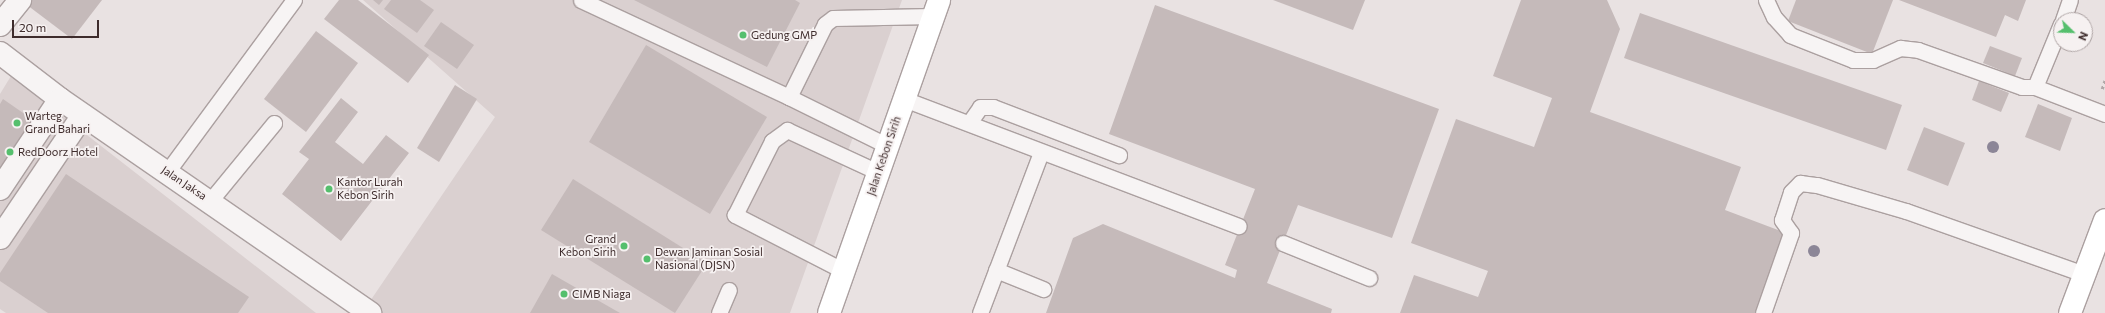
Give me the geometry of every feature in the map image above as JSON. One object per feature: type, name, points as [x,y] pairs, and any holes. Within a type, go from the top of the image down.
[{"type":"main road","name":"Jalan Kebon Sirih","points":[[829,313],[936,8]]},
{"type":"main road","points":[[2070,313],[2105,220]]},
{"type":"street","points":[[0,25],[20,0]]},
{"type":"street","name":"Jalan Jaksa","points":[[0,53],[60,99],[210,201],[367,312]]},
{"type":"street","points":[[0,189],[60,99]]},
{"type":"street","points":[[0,238],[83,115]]},
{"type":"lane","points":[[167,172],[294,0]]},
{"type":"lane","points":[[581,0],[789,97],[888,146]]},
{"type":"lane","points":[[1766,0],[1774,17],[1790,35],[1853,60],[1873,60],[1900,48],[1918,50],[2022,87],[2035,87],[2105,114]]},
{"type":"lane","points":[[2066,12],[2070,0]]},
{"type":"lane","points":[[789,97],[825,24],[833,18],[936,8]]},
{"type":"lane","points":[[2035,87],[2053,43]]},
{"type":"lane","points":[[904,99],[1239,226]]},
{"type":"lane","points":[[968,123],[980,107],[993,107],[1119,155]]},
{"type":"lane","points":[[210,201],[274,123]]},
{"type":"lane","points":[[844,271],[735,215],[772,141],[787,130],[878,172]]},
{"type":"lane","points":[[980,313],[1041,152]]},
{"type":"lane","points":[[1763,313],[1791,233],[1782,220],[1790,192],[1800,183],[1817,185],[1906,211],[2084,274]]},
{"type":"lane","points":[[1283,243],[1369,278]]},
{"type":"lane","points":[[996,270],[1042,289]]},
{"type":"lane","points":[[719,313],[729,290]]},
{"type":"shaded area","points":[[363,0],[902,0],[790,313],[362,313],[495,117]]},
{"type":"shaded area","points":[[11,76],[316,313],[6,313],[0,309],[0,94]]},
{"type":"building","points":[[31,0],[102,0],[72,39],[27,5]]},
{"type":"building","points":[[339,0],[358,0],[429,55],[408,83],[324,19]]},
{"type":"building","points":[[373,0],[383,0],[379,5]]},
{"type":"building","points":[[391,0],[420,0],[434,10],[417,33],[384,9]]},
{"type":"building","name":"Gedung GMP","points":[[634,0],[795,0],[800,3],[767,67]]},
{"type":"building","points":[[1273,0],[1365,0],[1353,30]]},
{"type":"building","points":[[1521,0],[1607,0],[1620,29],[1590,112],[1741,167],[1725,210],[1789,234],[1760,313],[1400,313],[1414,275],[1478,297],[1488,271],[1411,243],[1456,119],[1534,147],[1552,98],[1493,76]]},
{"type":"building","points":[[1796,0],[1893,0],[1872,54],[1788,21]]},
{"type":"building","points":[[1899,0],[2026,0],[2018,21],[2005,15],[1996,37]]},
{"type":"building","points":[[1155,5],[1439,109],[1392,238],[1298,205],[1267,283],[1332,309],[1331,313],[1046,313],[1073,238],[1103,224],[1235,278],[1237,270],[1225,265],[1255,189],[1109,134]]},
{"type":"building","points":[[1640,13],[1902,105],[1886,150],[1624,58]]},
{"type":"building","points":[[441,22],[474,45],[457,69],[424,46]]},
{"type":"building","points":[[316,31],[358,63],[306,132],[264,99]]},
{"type":"building","points":[[646,45],[767,117],[710,214],[589,142]]},
{"type":"building","points":[[1990,46],[2022,58],[2015,76],[1983,63]]},
{"type":"building","points":[[1979,81],[2009,93],[2001,112],[1972,100]]},
{"type":"building","points":[[455,85],[477,99],[439,162],[417,148]]},
{"type":"building","points":[[341,98],[358,112],[335,142],[363,164],[386,135],[409,153],[341,241],[282,194],[309,159],[299,152]]},
{"type":"building","name":"RedDoorz Hotel","points":[[3,99],[39,124],[0,179],[0,104]]},
{"type":"building","points":[[2038,104],[2072,118],[2060,151],[2025,137]]},
{"type":"building","points":[[1924,127],[1965,143],[1948,186],[1907,170]]},
{"type":"building","points":[[66,174],[249,297],[238,313],[48,313],[0,281],[0,273]]},
{"type":"building","name":"Grand Kebon Sirih","points":[[573,179],[707,263],[675,313],[541,230]]},
{"type":"building","name":"CIMB Niaga","points":[[552,274],[620,313],[530,313]]},
{"type":"place","name":"Gedung GMP","points":[[743,35]]},
{"type":"place","name":"Warteg Grand Bahari","points":[[17,123]]},
{"type":"place","name":"RedDoorz Hotel","points":[[10,152]]},
{"type":"place","name":"Kantor Lurah Kebon Sirih","points":[[329,189]]},
{"type":"place","name":"Grand Kebon Sirih","points":[[624,246]]},
{"type":"place","name":"Dewan Jaminan Sosial Nasional (DJSN)","points":[[647,259]]},
{"type":"place","name":"CIMB Niaga","points":[[564,294]]}]
